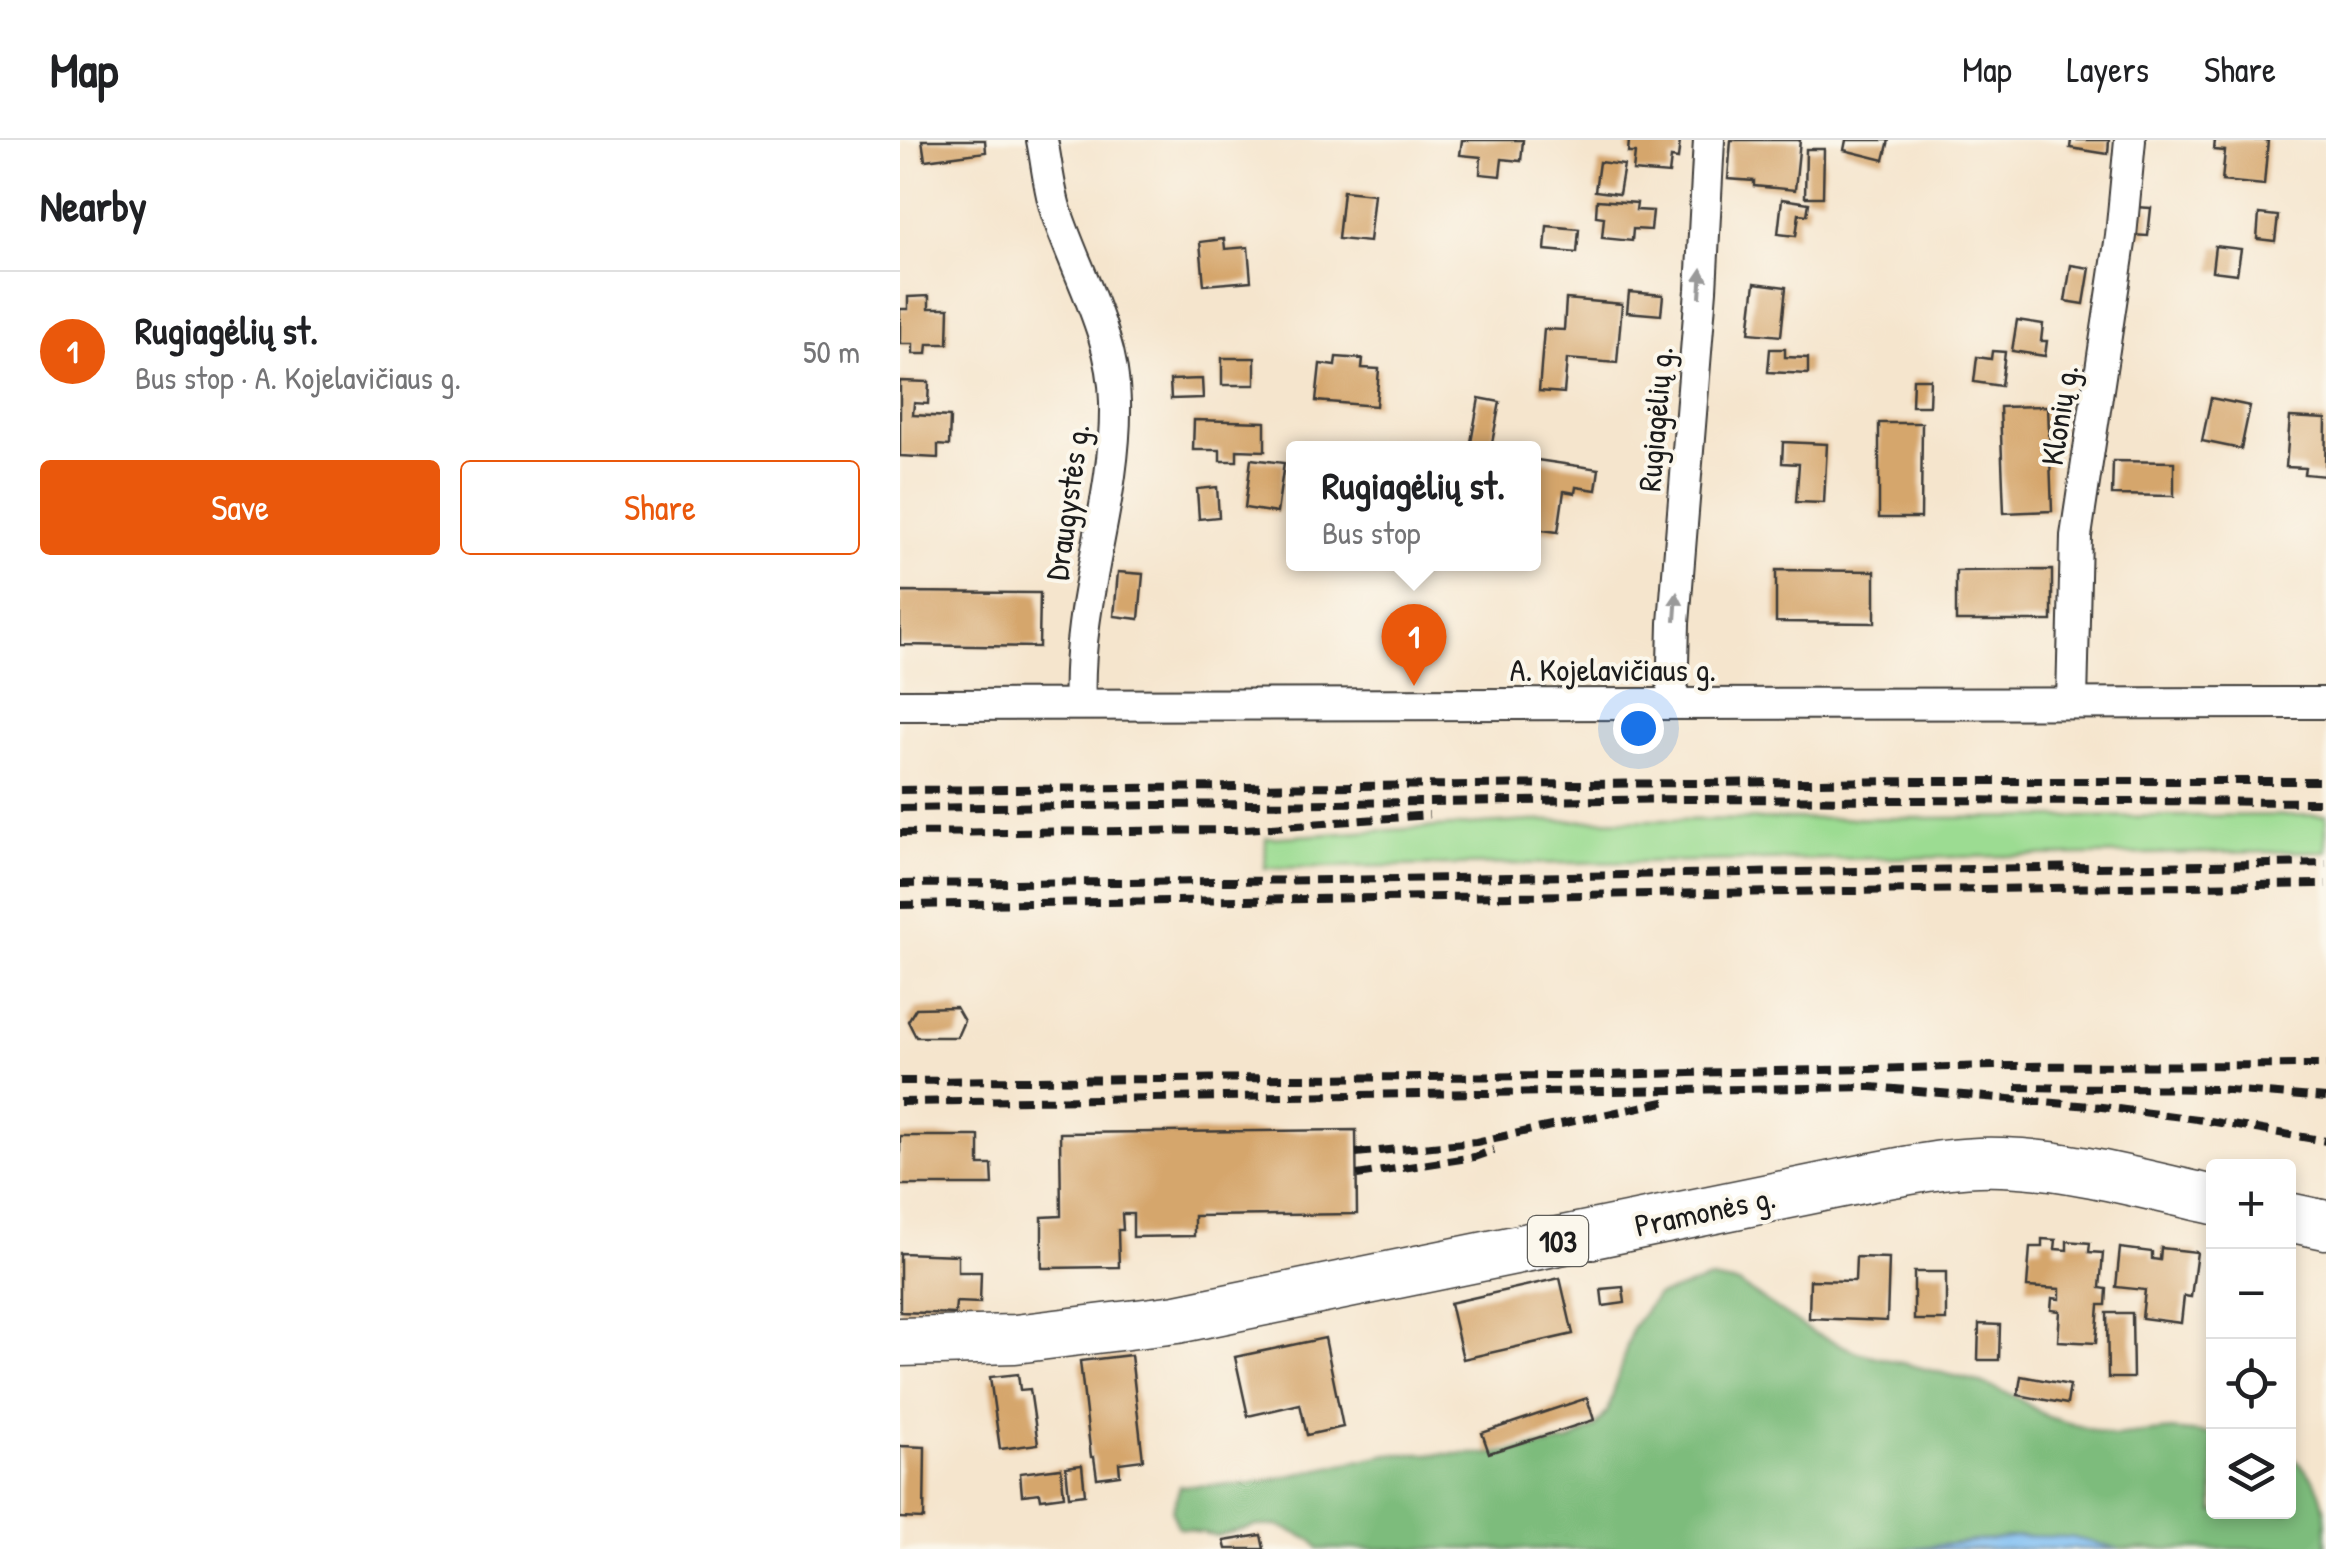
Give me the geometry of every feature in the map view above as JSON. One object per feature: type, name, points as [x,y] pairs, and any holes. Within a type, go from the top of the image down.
[{"type":"main road","name":"Pramonės g.","points":[[900,1342],[969,1343],[1177,1319],[1872,1176],[1950,1164],[2003,1162],[2054,1168],[2206,1198]]},
{"type":"main road","points":[[2296,1219],[2326,1226]]},
{"type":"street","name":"Draugystės g.","points":[[1042,140],[1056,212],[1092,300],[1110,358],[1115,399],[1114,443],[1094,553],[1079,680],[1080,704]]},
{"type":"street","name":"Rugiagėlių g.","points":[[1672,704],[1674,622],[1701,290],[1708,140]]},
{"type":"street","name":"Klonių g.","points":[[2072,702],[2076,536],[2121,236],[2130,140]]},
{"type":"street","name":"A. Kojelavičiaus g.","points":[[900,705],[2326,703]]},
{"type":"green space","points":[[2326,815],[2326,851],[1265,868],[1266,838],[1531,821]]},
{"type":"green space","points":[[1710,1279],[1739,1284],[1813,1333],[1857,1352],[1975,1381],[2012,1395],[2048,1417],[2113,1436],[2171,1430],[2206,1433],[2206,1519],[2296,1519],[2296,1461],[2310,1475],[2321,1496],[2326,1549],[2119,1549],[2020,1536],[1908,1549],[1319,1549],[1312,1540],[1279,1526],[1257,1526],[1216,1536],[1178,1527],[1172,1511],[1180,1486],[1252,1484],[1388,1454],[1494,1454],[1569,1442],[1595,1427],[1608,1411],[1632,1328],[1656,1296]]},
{"type":"water","points":[[2020,1536],[2070,1537],[2119,1549],[1908,1549]]},
{"type":"building","points":[[922,140],[985,140],[986,152],[925,160]]},
{"type":"building","points":[[1462,140],[1523,140],[1521,161],[1502,159],[1500,176],[1480,174],[1481,157],[1460,155]]},
{"type":"building","points":[[1629,140],[1680,141],[1678,159],[1671,158],[1669,174],[1633,171],[1635,153],[1628,153]]},
{"type":"building","points":[[1731,140],[1800,140],[1795,190],[1728,179]]},
{"type":"building","points":[[1846,140],[1889,140],[1884,160],[1844,150]]},
{"type":"building","points":[[2071,140],[2109,140],[2108,154],[2070,148]]},
{"type":"building","points":[[2215,140],[2268,140],[2264,185],[2222,181],[2225,151],[2214,150]]},
{"type":"building","points":[[1806,149],[1824,149],[1823,197],[1805,197]]},
{"type":"building","points":[[1599,162],[1624,165],[1619,194],[1595,191]]},
{"type":"building","points":[[1343,191],[1374,194],[1369,242],[1338,239]]},
{"type":"building","points":[[1782,199],[1809,203],[1807,215],[1799,214],[1796,236],[1778,234]]},
{"type":"building","points":[[1597,200],[1637,203],[1636,210],[1653,211],[1651,230],[1633,229],[1632,241],[1602,238],[1604,217],[1596,216]]},
{"type":"building","points":[[2134,207],[2151,208],[2148,236],[2131,235]]},
{"type":"building","points":[[2259,214],[2278,216],[2275,241],[2257,239]]},
{"type":"building","points":[[1547,226],[1579,229],[1577,253],[1545,250]]},
{"type":"building","points":[[1224,239],[1225,249],[1248,247],[1251,281],[1204,285],[1200,242]]},
{"type":"building","points":[[2215,246],[2241,249],[2237,274],[2212,271]]},
{"type":"building","points":[[2071,265],[2090,268],[2084,304],[2065,301]]},
{"type":"building","points":[[1755,283],[1786,287],[1781,336],[1749,333]]},
{"type":"building","points":[[1629,292],[1663,295],[1661,315],[1627,312]]},
{"type":"building","points":[[929,296],[929,308],[949,308],[948,344],[928,344],[927,354],[913,354],[913,344],[900,344],[900,309],[908,309],[908,297]]},
{"type":"building","points":[[1566,299],[1622,304],[1617,363],[1567,359],[1564,393],[1539,391],[1544,329],[1564,330]]},
{"type":"building","points":[[2017,320],[2043,324],[2041,341],[2047,341],[2045,356],[2012,351]]},
{"type":"building","points":[[1770,349],[1785,349],[1785,357],[1808,358],[1808,374],[1768,372]]},
{"type":"building","points":[[1992,351],[2005,352],[2001,386],[1974,382],[1977,357],[1991,359]]},
{"type":"building","points":[[1336,357],[1363,359],[1362,368],[1379,369],[1376,406],[1316,401],[1320,364],[1335,366]]},
{"type":"building","points":[[1222,358],[1255,358],[1255,385],[1222,385]]},
{"type":"building","points":[[1202,379],[1203,398],[1171,399],[1170,380]]},
{"type":"building","points":[[1913,379],[1930,379],[1929,406],[1912,406]]},
{"type":"building","points":[[900,381],[929,382],[928,404],[914,403],[913,415],[950,417],[949,446],[938,445],[938,458],[900,456]]},
{"type":"building","points":[[1479,398],[1500,402],[1492,441],[1471,441]]},
{"type":"building","points":[[2211,398],[2250,406],[2241,449],[2202,441]]},
{"type":"building","points":[[2048,406],[2052,511],[2004,513],[2000,407]]},
{"type":"building","points":[[2290,417],[2326,419],[2325,476],[2304,474],[2305,468],[2286,467]]},
{"type":"building","points":[[1194,420],[1265,422],[1265,451],[1237,450],[1237,461],[1220,461],[1220,450],[1193,450]]},
{"type":"building","points":[[1879,423],[1922,423],[1921,518],[1879,518]]},
{"type":"building","points":[[1783,442],[1827,444],[1824,503],[1796,502],[1799,464],[1782,463]]},
{"type":"building","points":[[1251,459],[1284,463],[1277,513],[1245,508]]},
{"type":"building","points":[[1541,461],[1599,469],[1596,490],[1576,487],[1575,493],[1564,491],[1558,532],[1541,530]]},
{"type":"building","points":[[2113,461],[2174,462],[2174,496],[2112,495]]},
{"type":"building","points":[[1217,487],[1219,517],[1199,519],[1197,489]]},
{"type":"building","points":[[1776,570],[1875,571],[1875,623],[1776,622]]},
{"type":"building","points":[[2052,570],[2052,621],[1956,621],[1956,571]]},
{"type":"building","points":[[1118,572],[1143,574],[1139,619],[1114,616]]},
{"type":"building","points":[[900,592],[1040,593],[1039,647],[900,645]]},
{"type":"building","points":[[956,1007],[964,1021],[957,1037],[916,1037],[908,1021],[916,1008]]},
{"type":"building","points":[[1356,1130],[1357,1214],[1194,1216],[1194,1236],[1133,1237],[1133,1214],[1122,1214],[1123,1230],[1118,1230],[1119,1267],[1042,1268],[1042,1217],[1061,1216],[1060,1133]]},
{"type":"building","points":[[900,1136],[979,1136],[979,1165],[992,1165],[993,1185],[900,1185]]},
{"type":"building","points":[[2042,1239],[2056,1240],[2055,1249],[2067,1250],[2067,1241],[2090,1243],[2089,1252],[2103,1253],[2100,1288],[2107,1289],[2106,1305],[2099,1305],[2096,1343],[2058,1341],[2060,1311],[2051,1310],[2052,1298],[2060,1299],[2060,1289],[2027,1287],[2030,1247],[2042,1247]]},
{"type":"building","points":[[2120,1248],[2152,1252],[2152,1259],[2160,1260],[2161,1248],[2197,1252],[2191,1297],[2184,1296],[2181,1323],[2142,1318],[2145,1290],[2116,1287]]},
{"type":"building","points":[[900,1253],[958,1255],[958,1272],[981,1272],[980,1303],[956,1302],[955,1314],[900,1312]]},
{"type":"building","points":[[1856,1257],[1889,1258],[1887,1321],[1809,1318],[1810,1280],[1855,1281]]},
{"type":"building","points":[[1914,1272],[1946,1272],[1946,1320],[1914,1320]]},
{"type":"building","points":[[1560,1278],[1573,1334],[1463,1359],[1450,1303]]},
{"type":"building","points":[[1623,1287],[1625,1303],[1603,1306],[1601,1289]]},
{"type":"building","points":[[2107,1313],[2132,1313],[2133,1378],[2108,1378]]},
{"type":"building","points":[[1979,1324],[2000,1325],[1999,1360],[1978,1360]]},
{"type":"building","points":[[1325,1338],[1343,1427],[1307,1435],[1300,1404],[1248,1416],[1235,1357]]},
{"type":"building","points":[[1131,1355],[1143,1460],[1119,1463],[1120,1475],[1097,1478],[1080,1361]]},
{"type":"building","points":[[1018,1374],[1020,1390],[1030,1389],[1038,1444],[1000,1449],[990,1377]]},
{"type":"building","points":[[2021,1376],[2070,1385],[2067,1404],[2018,1395]]},
{"type":"building","points":[[1587,1398],[1594,1420],[1489,1453],[1482,1433]]},
{"type":"building","points":[[900,1446],[925,1447],[924,1519],[900,1518]]},
{"type":"building","points":[[1082,1465],[1085,1494],[1069,1496],[1066,1467]]},
{"type":"building","points":[[1061,1468],[1064,1496],[1041,1499],[1040,1493],[1022,1495],[1020,1473]]},
{"type":"building","points":[[1261,1535],[1264,1549],[1226,1549],[1224,1541]]},
{"type":"railway","points":[[900,790],[2326,781]]},
{"type":"railway","points":[[900,808],[1691,799],[2326,802]]},
{"type":"railway","points":[[900,833],[1233,830],[1429,815]]},
{"type":"railway","points":[[900,884],[2326,863]]},
{"type":"railway","points":[[900,905],[2326,884]]},
{"type":"railway","points":[[900,1081],[2326,1065]]},
{"type":"railway","points":[[900,1102],[1871,1087],[2102,1107],[2326,1141]]},
{"type":"railway","points":[[2016,1087],[2216,1089],[2326,1098]]},
{"type":"railway","points":[[1356,1153],[1476,1142],[1673,1100]]},
{"type":"railway","points":[[1357,1175],[1474,1157],[1494,1150]]},
{"type":"place","name":"Rugiagėlių st.","points":[[1414,686]]}]
